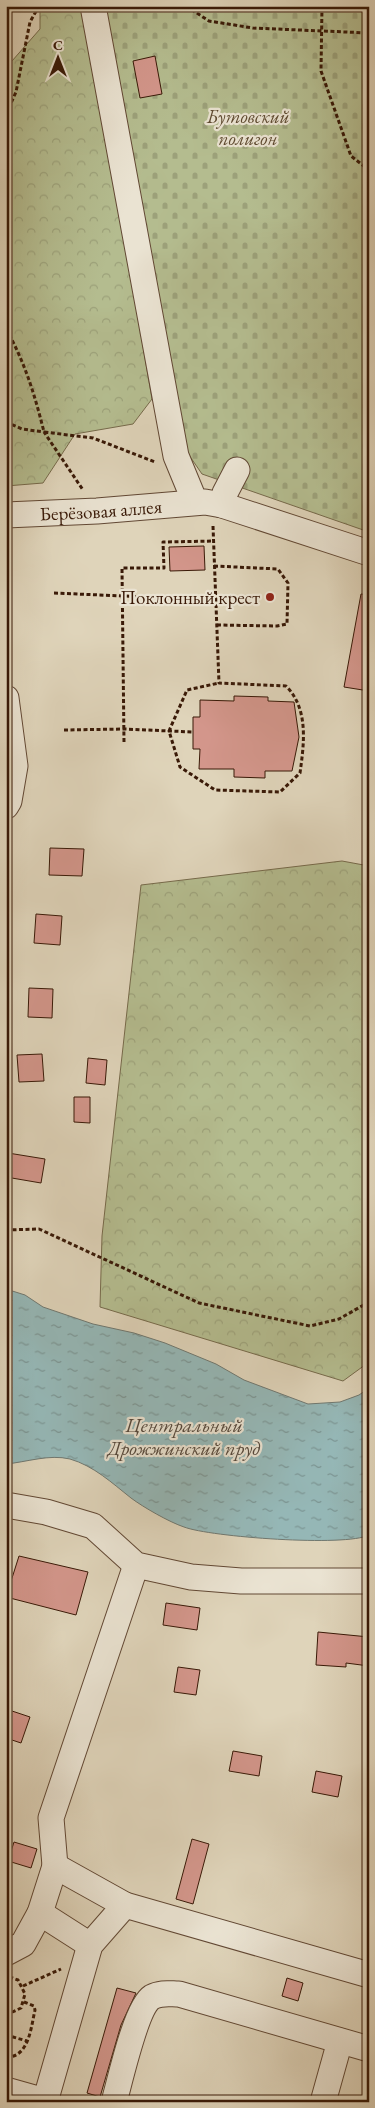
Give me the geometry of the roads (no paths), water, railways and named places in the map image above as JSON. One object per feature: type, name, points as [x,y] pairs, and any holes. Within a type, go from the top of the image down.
[{"type":"street","points":[[93,6],[174,446],[183,474],[210,503],[369,553]]},
{"type":"street","points":[[210,503],[225,492],[237,470]]},
{"type":"street","name":"Берёзовая аллея","points":[[6,515],[210,503]]},
{"type":"street","points":[[6,698],[15,766],[10,801],[6,806]]},
{"type":"street","points":[[6,1505],[46,1512],[93,1526],[136,1565],[190,1577],[241,1581],[369,1581]]},
{"type":"street","points":[[6,1953],[22,1944],[40,1913],[55,1866],[51,1818],[136,1565]]},
{"type":"street","points":[[55,1866],[125,1905],[369,1975]]},
{"type":"street","points":[[6,2090],[45,2101],[88,1952],[125,1905]]},
{"type":"street","points":[[40,1913],[88,1952]]},
{"type":"street","points":[[114,2102],[140,2011],[146,2002],[161,1993],[179,1994],[369,2049]]},
{"type":"street","points":[[323,2102],[340,2041]]},
{"type":"water","name":"Центральный Дрожжинский пруд","points":[[6,1289],[25,1295],[43,1307],[93,1324],[134,1333],[165,1343],[216,1364],[244,1380],[308,1404],[340,1402],[359,1395],[369,1388],[369,1535],[356,1539],[307,1540],[248,1537],[198,1531],[178,1525],[156,1514],[136,1502],[95,1470],[79,1462],[54,1457],[6,1464]]},
{"type":"place","name":"Поклонный крест","points":[[270,597]]},
{"type":"park label","name":"Бутовский полигон","points":[[248,127]]}]
